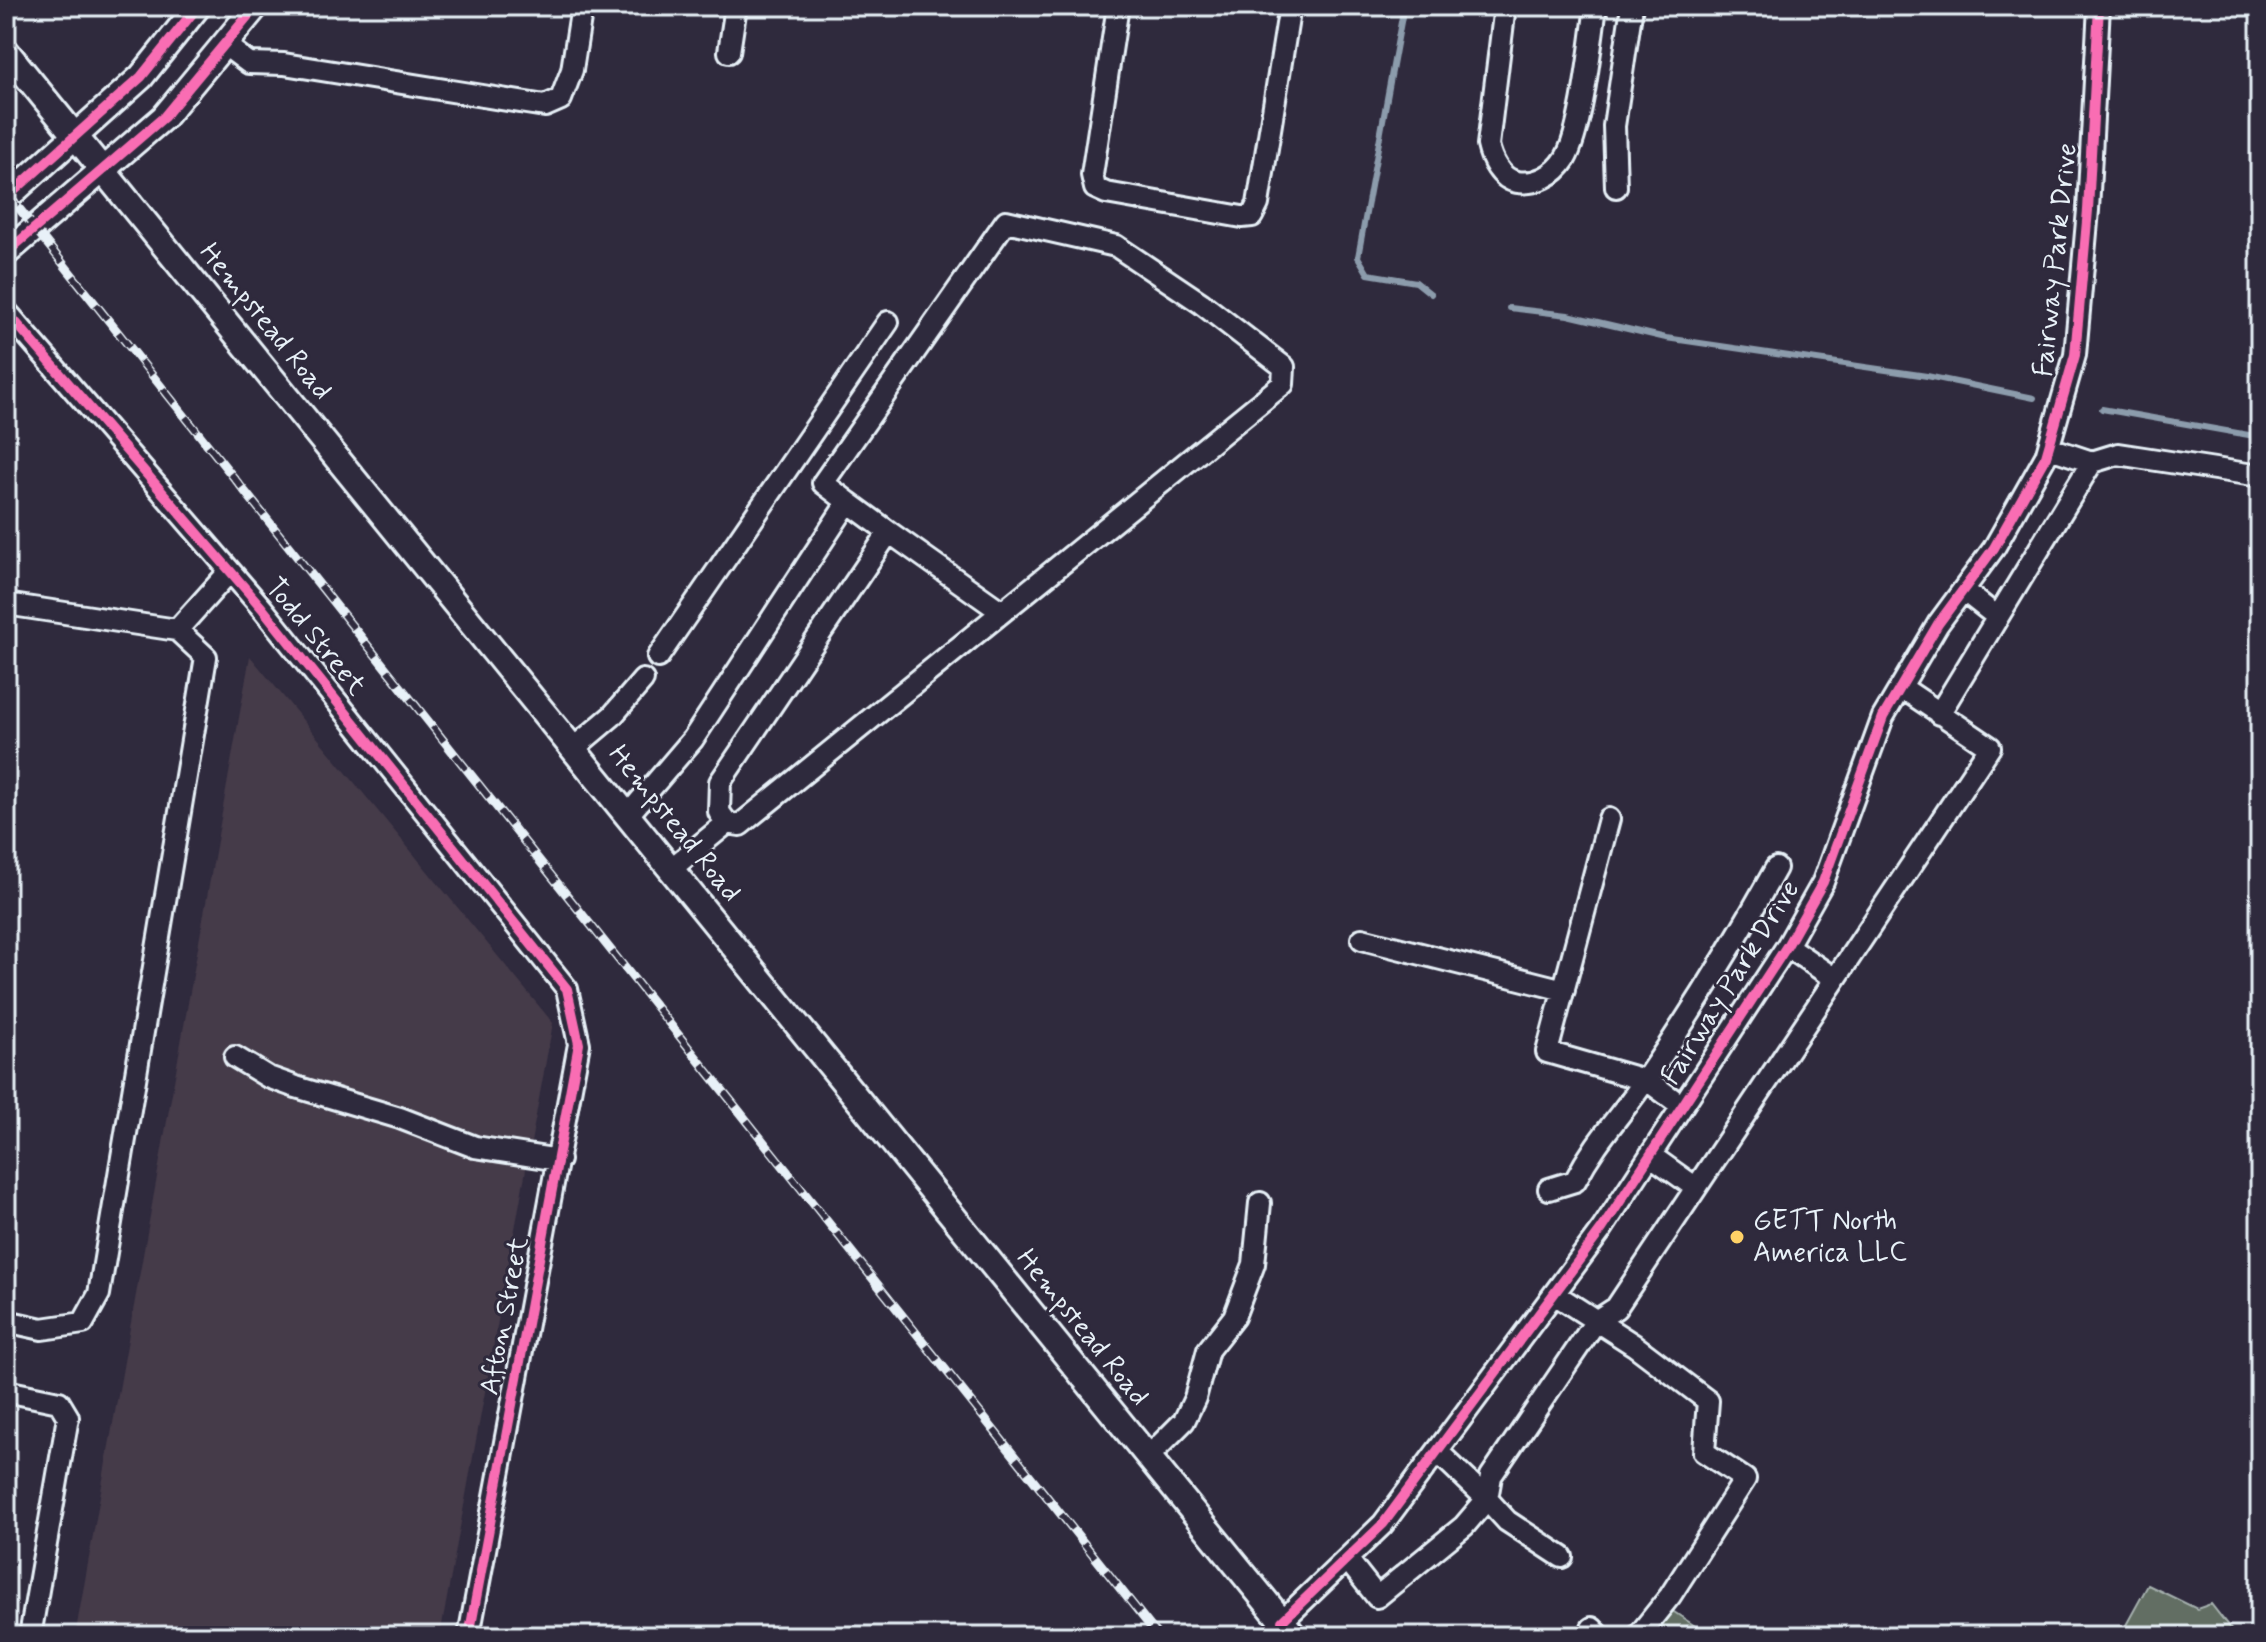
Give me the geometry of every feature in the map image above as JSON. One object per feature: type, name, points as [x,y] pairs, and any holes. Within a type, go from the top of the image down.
[{"type":"main road","points":[[6,198],[141,77],[198,6]]},
{"type":"main road","points":[[6,253],[164,117],[256,6]]},
{"type":"main road","name":"Hempstead Road","points":[[6,51],[1288,1629]]},
{"type":"street","points":[[225,45],[249,63],[284,64],[545,106],[561,99],[582,6]]},
{"type":"street","points":[[729,52],[736,6]]},
{"type":"street","points":[[1118,6],[1092,175],[1095,188],[1106,193],[1242,217],[1252,216],[1258,204],[1290,6]]},
{"type":"street","points":[[1505,6],[1488,145],[1491,159],[1513,182],[1533,182],[1548,176],[1564,160],[1574,136],[1596,6]]},
{"type":"street","points":[[1616,187],[1614,126],[1632,6]]},
{"type":"street","name":"Fairway Park Drive","points":[[1288,1629],[1347,1559],[1383,1524],[1556,1295],[1787,946],[1823,882],[1883,717],[1938,624],[1994,548],[2050,448],[2075,355],[2088,210],[2099,6]]},
{"type":"street","points":[[889,532],[720,782],[719,812],[727,823],[740,825],[1283,384],[1286,374],[1279,361],[1116,246],[1006,221],[823,483],[1002,612]]},
{"type":"street","name":"Todd Street","points":[[7,314],[230,571],[567,989],[570,1006]]},
{"type":"street","points":[[658,657],[888,322]]},
{"type":"street","points":[[2050,448],[2092,462],[2118,454],[2260,476]]},
{"type":"street","points":[[1939,714],[2092,462]]},
{"type":"street","points":[[628,815],[693,739],[848,502]]},
{"type":"street","points":[[177,630],[230,571]]},
{"type":"street","points":[[1963,590],[1996,616]]},
{"type":"street","points":[[6,604],[177,630],[206,657],[99,1294],[83,1323],[42,1329],[6,1321]]},
{"type":"street","points":[[574,748],[612,716],[643,680]]},
{"type":"street","points":[[1347,1559],[1377,1597],[1464,1526],[1487,1499],[1491,1476],[1596,1321],[1616,1308],[1990,747],[1901,687]]},
{"type":"street","points":[[1609,819],[1547,1052],[1646,1080],[1682,1106]]},
{"type":"street","points":[[672,868],[727,823]]},
{"type":"street","points":[[1549,1189],[1575,1181],[1593,1145],[1646,1080],[1724,961],[1776,868]]},
{"type":"street","points":[[1362,939],[1564,990]]},
{"type":"street","points":[[1787,946],[1835,979]]},
{"type":"street","name":"Afton Street","points":[[469,1636],[579,1044],[570,1006]]},
{"type":"street","points":[[235,1057],[282,1082],[412,1122],[475,1147],[559,1160]]},
{"type":"street","points":[[1650,1155],[1696,1188]]},
{"type":"street","points":[[1148,1457],[1184,1421],[1195,1398],[1208,1350],[1234,1317],[1254,1264],[1260,1203]]},
{"type":"street","points":[[1556,1295],[1708,1401],[1704,1452],[1745,1479],[1670,1596],[1638,1636]]},
{"type":"street","points":[[6,1391],[59,1402],[68,1417],[30,1636]]},
{"type":"street","points":[[1438,1452],[1507,1521],[1562,1557]]},
{"type":"shaded area","points":[[250,656],[553,1023],[440,1636],[75,1636]]},
{"type":"green space","points":[[2148,1585],[2197,1609],[2211,1604],[2236,1636],[2120,1636]]},
{"type":"green space","points":[[1671,1610],[1710,1636],[1655,1636]]},
{"type":"waterway","points":[[1403,11],[1358,257],[1368,274],[1416,282],[1431,294]]},
{"type":"waterway","points":[[1509,308],[1568,315],[1666,338],[1927,376],[2034,398]]},
{"type":"waterway","points":[[2102,409],[2260,437]]},
{"type":"railway","points":[[6,192],[1158,1636]]},
{"type":"cycle path","points":[[6,198],[141,77],[198,6]]},
{"type":"cycle path","points":[[6,253],[164,117],[256,6]]},
{"type":"cycle path","points":[[1282,1621],[1383,1524],[1602,1229],[1787,946],[1823,882],[1883,717],[1938,624],[1994,548],[2046,456],[2075,355],[2088,210],[2099,6]]},
{"type":"cycle path","points":[[6,311],[262,608],[567,989],[579,1044],[469,1636]]},
{"type":"place","name":"GETT North America LLC","points":[[1737,1237]]}]
